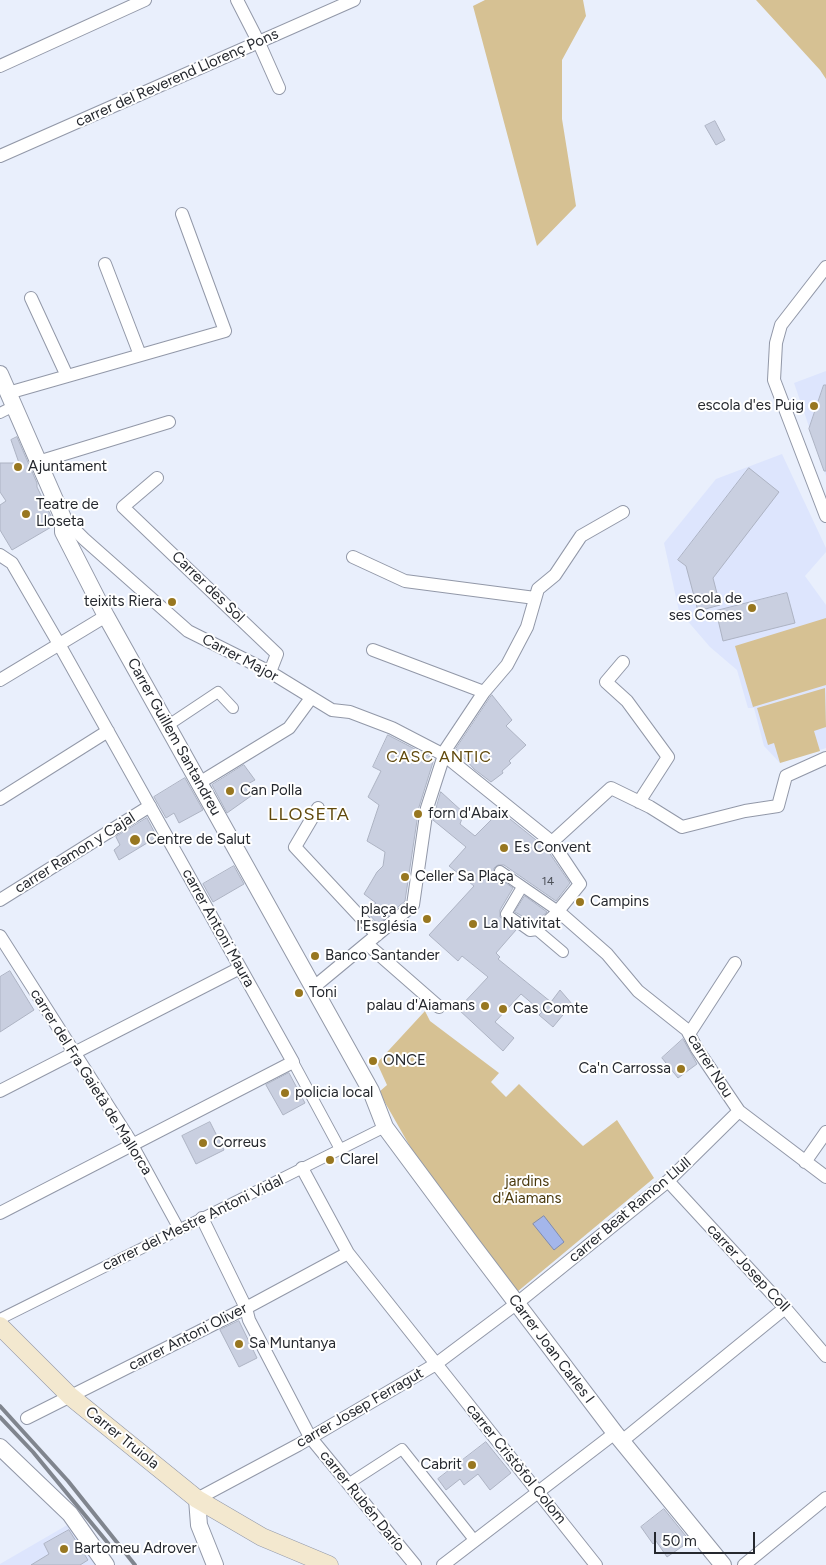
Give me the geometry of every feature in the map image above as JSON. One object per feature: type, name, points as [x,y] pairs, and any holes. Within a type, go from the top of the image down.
[{"type":"main road","name":"Carrer Truiola","points":[[0,1326],[70,1396],[197,1500],[262,1537],[329,1565]]},
{"type":"street","points":[[0,66],[146,0]]},
{"type":"street","points":[[237,0],[259,43],[278,88]]},
{"type":"street","name":"carrer del Reverend Llorenç Pons","points":[[0,156],[354,0]]},
{"type":"street","points":[[7,404],[67,376],[225,331],[182,214]]},
{"type":"street","points":[[105,264],[140,355]]},
{"type":"street","points":[[826,267],[781,325],[776,343],[774,380],[826,516]]},
{"type":"street","points":[[31,298],[67,376]]},
{"type":"street","name":"Carrer Guillem Santandreu","points":[[0,374],[7,404],[27,434],[63,525],[106,616],[371,1091],[385,1127]]},
{"type":"street","points":[[38,462],[169,422]]},
{"type":"street","name":"Carrer des Sol","points":[[157,478],[124,507],[277,654],[270,672]]},
{"type":"street","points":[[314,987],[413,905],[428,808],[444,755],[484,692],[507,665],[527,627],[538,589],[555,574],[581,536],[623,512]]},
{"type":"street","name":"Carrer Major","points":[[63,525],[84,539],[188,631],[270,672],[332,710],[350,712],[392,728],[444,755],[552,842],[580,884],[558,910]]},
{"type":"street","name":"carrer Antoni Maura","points":[[0,555],[12,563],[59,644],[340,1149]]},
{"type":"street","points":[[353,557],[405,581],[535,598]]},
{"type":"street","points":[[0,680],[106,616]]},
{"type":"street","points":[[373,650],[484,692]]},
{"type":"street","points":[[623,662],[606,682],[626,701],[668,757],[639,802]]},
{"type":"street","points":[[167,726],[218,692],[233,708]]},
{"type":"street","points":[[200,784],[289,728],[311,698]]},
{"type":"street","points":[[0,798],[108,731]]},
{"type":"street","points":[[552,842],[611,788],[682,827],[745,811],[778,806],[786,776],[826,758]]},
{"type":"street","name":"carrer Ramon y Cajal","points":[[0,900],[150,806]]},
{"type":"street","points":[[318,808],[295,847],[377,935]]},
{"type":"street","points":[[500,871],[558,910],[537,930],[530,931],[506,914],[522,887]]},
{"type":"street","name":"carrer Nou","points":[[558,910],[607,954],[638,991],[687,1030],[696,1048],[738,1111],[826,1177]]},
{"type":"street","points":[[537,930],[563,952]]},
{"type":"street","name":"carrer del Fra Gaietà de Mallorca","points":[[0,936],[133,1145],[179,1229]]},
{"type":"street","points":[[367,944],[439,1007]]},
{"type":"street","points":[[689,1034],[735,963]]},
{"type":"street","points":[[0,1091],[240,968]]},
{"type":"street","points":[[0,1213],[293,1062]]},
{"type":"street","name":"carrer Beat Ramon Llull","points":[[516,1304],[668,1181],[738,1111]]},
{"type":"street","name":"carrer del Mestre Antoni Vidal","points":[[0,1319],[385,1127]]},
{"type":"street","name":"Carrer Joan Carles I","points":[[385,1127],[516,1304],[618,1437],[723,1565]]},
{"type":"street","points":[[805,1162],[826,1132]]},
{"type":"street","name":"carrer Cristòfol Colom","points":[[302,1168],[348,1253],[596,1565]]},
{"type":"street","name":"carrer Josep Coll","points":[[668,1181],[785,1308],[826,1356]]},
{"type":"street","name":"carrer Rubén Darío","points":[[202,1218],[246,1308],[249,1320],[310,1437],[415,1565]]},
{"type":"street","name":"carrer Antoni Oliver","points":[[27,1418],[246,1308],[348,1253]]},
{"type":"street","name":"carrer Josep Ferragut","points":[[197,1500],[436,1364],[516,1304]]},
{"type":"street","points":[[443,1565],[538,1492],[618,1437],[785,1308]]},
{"type":"street","points":[[0,1447],[70,1514],[106,1565]]},
{"type":"street","points":[[348,1484],[402,1449],[475,1540]]},
{"type":"street","points":[[744,1565],[826,1498]]},
{"type":"street","points":[[197,1500],[200,1525],[216,1565]]},
{"type":"shaded area","name":"escola d'es Puig","points":[[826,371],[826,476],[794,383]]},
{"type":"shaded area","name":"escola de ses Comes","points":[[782,454],[826,548],[826,552],[805,576],[826,605],[826,748],[780,763],[764,746],[754,708],[748,708],[737,670],[710,647],[679,611],[664,543],[716,479]]},
{"type":"shaded area","points":[[69,1524],[98,1565],[0,1565],[0,1564]]},
{"type":"green space","points":[[485,0],[583,0],[586,16],[562,60],[562,119],[576,206],[537,246],[473,6]]},
{"type":"green space","points":[[756,0],[826,0],[826,79],[820,70]]},
{"type":"green space","points":[[826,618],[826,685],[753,707],[735,646]]},
{"type":"green space","points":[[825,688],[826,727],[814,731],[820,751],[780,763],[774,743],[768,745],[757,708]]},
{"type":"green space","name":"jardins d'Aiamans","points":[[425,1011],[430,1021],[499,1073],[491,1082],[506,1097],[519,1084],[583,1146],[617,1120],[654,1178],[517,1292],[428,1178],[379,1092],[387,1085],[377,1063]]},
{"type":"water","points":[[544,1216],[564,1242],[554,1250],[533,1224]]},
{"type":"building","points":[[715,121],[725,140],[716,145],[705,126]]},
{"type":"building","points":[[824,385],[826,385],[826,471],[824,471],[809,429]]},
{"type":"building","name":"Teatre de Lloseta","points":[[17,437],[37,487],[53,520],[53,526],[12,550],[0,530],[0,505],[6,501],[0,492],[0,463],[19,463],[11,440]]},
{"type":"building","points":[[749,468],[779,492],[713,578],[720,605],[698,611],[686,566],[678,560]]},
{"type":"building","points":[[787,593],[795,623],[723,641],[716,611]]},
{"type":"building","points":[[492,695],[512,720],[506,726],[526,745],[509,761],[511,763],[502,771],[503,773],[491,782],[474,769],[456,749]]},
{"type":"building","points":[[388,735],[434,759],[419,807],[405,901],[378,924],[366,911],[376,903],[364,894],[377,872],[383,866],[385,852],[367,841],[379,805],[368,797],[381,771],[373,767]]},
{"type":"building","name":"Can Polla","points":[[244,765],[255,780],[244,786],[251,796],[227,813],[212,785]]},
{"type":"building","points":[[185,778],[203,810],[179,823],[174,813],[166,818],[154,797]]},
{"type":"building","points":[[441,792],[464,813],[460,824],[475,836],[500,811],[546,848],[570,883],[556,901],[504,865],[498,865],[494,868],[496,876],[513,888],[500,910],[500,917],[516,930],[496,953],[500,957],[498,959],[551,1002],[560,990],[572,1004],[553,1027],[539,1015],[542,1012],[521,994],[495,1022],[514,1038],[503,1051],[458,1009],[488,977],[462,956],[458,961],[429,935],[474,886],[449,866],[466,847],[433,820]]},
{"type":"building","name":"Centre de Salut","points":[[147,818],[157,837],[119,860],[114,850],[120,845],[116,837]]},
{"type":"building","points":[[234,866],[244,884],[213,902],[203,884]]},
{"type":"building","points":[[525,896],[547,912],[534,923],[515,912]]},
{"type":"building","points":[[10,971],[34,1010],[0,1032],[0,977]]},
{"type":"building","points":[[683,1039],[697,1064],[678,1078],[662,1058]]},
{"type":"building","name":"policia local","points":[[289,1073],[305,1103],[283,1115],[266,1085]]},
{"type":"building","name":"Correus","points":[[210,1122],[224,1150],[196,1164],[182,1136]]},
{"type":"building","name":"Sa Muntanya","points":[[239,1321],[257,1358],[239,1367],[220,1330]]},
{"type":"building","name":"Cabrit","points":[[486,1442],[511,1473],[490,1490],[478,1474],[464,1485],[460,1479],[446,1490],[438,1479]]},
{"type":"building","points":[[664,1509],[690,1541],[667,1557],[656,1541],[653,1544],[641,1527]]},
{"type":"building","name":"Bartomeu Adrover","points":[[69,1530],[88,1560],[80,1565],[31,1565],[49,1554],[44,1544]]},
{"type":"railway","points":[[0,1406],[68,1481],[135,1565]]},
{"type":"railway","points":[[0,1417],[33,1452],[112,1548]]},
{"type":"place","name":"escola d'es Puig","points":[[814,406]]},
{"type":"place","name":"Ajuntament","points":[[18,467]]},
{"type":"place","name":"Teatre de Lloseta","points":[[26,514]]},
{"type":"place","name":"teixits Riera","points":[[172,602]]},
{"type":"place","name":"escola de ses Comes","points":[[752,608]]},
{"type":"place","name":"Can Polla","points":[[230,791]]},
{"type":"place","name":"forn d'Abaix","points":[[418,814]]},
{"type":"place","name":"Centre de Salut","points":[[135,840]]},
{"type":"place","name":"Es Convent","points":[[504,848]]},
{"type":"place","name":"Celler Sa Plaça","points":[[405,877]]},
{"type":"place","name":"Campins","points":[[580,902]]},
{"type":"place","name":"plaça de l'Església","points":[[427,919]]},
{"type":"place","name":"La Nativitat","points":[[473,924]]},
{"type":"place","name":"Banco Santander","points":[[315,956]]},
{"type":"place","name":"Toni","points":[[299,993]]},
{"type":"place","name":"palau d'Aiamans","points":[[485,1006]]},
{"type":"place","name":"Cas Comte","points":[[503,1009]]},
{"type":"place","name":"ONCE","points":[[373,1061]]},
{"type":"place","name":"Ca'n Carrossa","points":[[681,1069]]},
{"type":"place","name":"policia local","points":[[285,1093]]},
{"type":"place","name":"Correus","points":[[203,1143]]},
{"type":"place","name":"Clarel","points":[[330,1160]]},
{"type":"place","name":"Sa Muntanya","points":[[239,1344]]},
{"type":"place","name":"Cabrit","points":[[472,1465]]},
{"type":"place","name":"Bartomeu Adrover","points":[[64,1549]]},
{"type":"district","name":"CASC ANTIC","points":[[439,757]]},
{"type":"district","name":"LLOSETA","points":[[309,815]]}]
